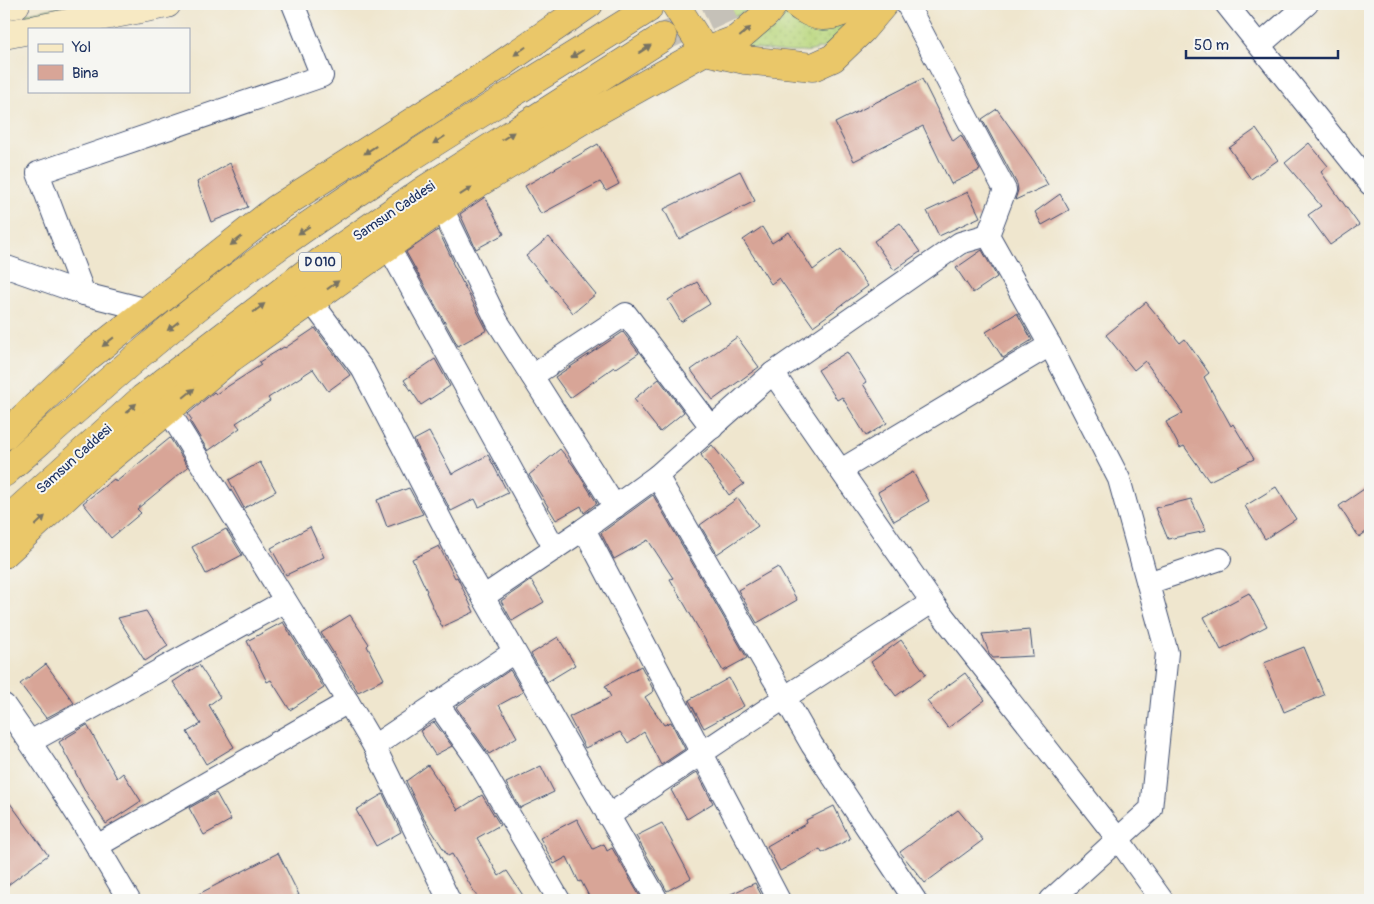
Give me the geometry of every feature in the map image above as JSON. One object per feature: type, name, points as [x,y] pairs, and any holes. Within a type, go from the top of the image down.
[{"type":"highway","points":[[4,436],[89,356],[276,210],[493,70],[589,4]]},
{"type":"highway","points":[[675,4],[705,51],[745,60],[813,66],[833,58],[862,30],[884,4]]},
{"type":"highway","points":[[4,554],[95,470],[231,358],[467,190],[599,110],[705,51],[737,39],[766,14],[774,4]]},
{"type":"highway","points":[[796,4],[801,8],[822,16],[841,13],[856,4]]},
{"type":"highway","name":"D 010","points":[[4,473],[156,340],[265,256],[389,172],[648,9]]},
{"type":"highway","name":"Samsun Caddesi","points":[[4,523],[143,398],[320,262],[424,190],[662,37]]},
{"type":"main road","points":[[4,6],[16,4]]},
{"type":"main road","points":[[42,28],[167,4]]},
{"type":"main road","points":[[4,35],[28,30]]},
{"type":"street","points":[[84,294],[38,173],[322,76],[292,4]]},
{"type":"street","points":[[907,4],[1005,190],[988,235]]},
{"type":"street","points":[[1226,4],[1370,184]]},
{"type":"street","points":[[1260,45],[1307,4]]},
{"type":"street","points":[[442,208],[497,321],[615,507]]},
{"type":"street","points":[[988,235],[1050,345],[1119,479],[1168,653],[1151,809],[1051,900]]},
{"type":"street","points":[[483,597],[584,529],[657,476],[773,373],[960,243],[988,235]]},
{"type":"street","points":[[388,246],[555,549]]},
{"type":"street","points":[[4,266],[84,294],[148,310]]},
{"type":"street","points":[[311,301],[363,370],[458,553],[656,900]]},
{"type":"street","points":[[532,376],[626,314],[712,428]]},
{"type":"street","points":[[841,470],[1050,345]]},
{"type":"street","points":[[773,373],[932,602],[1118,839],[1162,900]]},
{"type":"street","points":[[168,410],[374,746],[449,900]]},
{"type":"street","points":[[657,476],[812,745],[915,900]]},
{"type":"street","points":[[584,529],[779,900]]},
{"type":"street","points":[[1148,583],[1220,559]]},
{"type":"street","points":[[30,742],[286,601]]},
{"type":"street","points":[[608,816],[932,602]]},
{"type":"street","points":[[374,746],[514,652]]},
{"type":"street","points":[[97,846],[348,702]]},
{"type":"street","points":[[437,703],[476,758],[559,900]]},
{"type":"street","points":[[4,705],[97,846],[129,900]]},
{"type":"green space","points":[[75,4],[97,4],[4,23],[4,18]]},
{"type":"green space","points":[[700,4],[752,4],[740,14],[727,16],[720,15]]},
{"type":"green space","points":[[786,9],[864,11],[836,39],[818,50],[786,52],[742,47],[741,44],[763,36],[774,29],[779,24]]},
{"type":"building","points":[[922,79],[953,141],[961,135],[980,170],[951,184],[923,126],[854,161],[835,123]]},
{"type":"building","points":[[997,109],[1034,161],[1048,185],[1015,200],[1018,190],[1017,184],[982,119]]},
{"type":"building","points":[[1256,129],[1278,160],[1251,179],[1229,148]]},
{"type":"building","points":[[1309,143],[1328,166],[1321,172],[1359,225],[1330,245],[1308,215],[1321,206],[1285,163]]},
{"type":"building","points":[[598,144],[619,184],[606,191],[600,182],[541,214],[525,186]]},
{"type":"building","points":[[230,163],[248,207],[211,222],[197,182]]},
{"type":"building","points":[[740,171],[755,201],[679,239],[664,209]]},
{"type":"building","points":[[968,192],[980,217],[939,236],[927,211]]},
{"type":"building","points":[[1060,194],[1069,210],[1042,225],[1035,212]]},
{"type":"building","points":[[485,197],[504,234],[476,249],[460,214]]},
{"type":"building","points":[[900,223],[920,252],[894,270],[874,241]]},
{"type":"building","points":[[762,227],[772,243],[789,232],[813,270],[841,249],[868,286],[813,326],[779,278],[771,284],[743,240]]},
{"type":"building","points":[[438,230],[452,262],[487,330],[458,346],[406,252]]},
{"type":"building","points":[[549,237],[596,294],[573,313],[526,256]]},
{"type":"building","points":[[982,250],[997,277],[973,293],[956,268]]},
{"type":"building","points":[[697,282],[710,304],[681,322],[668,300]]},
{"type":"building","points":[[1146,302],[1180,343],[1185,339],[1209,373],[1204,377],[1231,426],[1233,424],[1254,459],[1209,481],[1184,446],[1180,448],[1166,422],[1183,413],[1145,361],[1134,370],[1106,335]]},
{"type":"building","points":[[1017,313],[1032,340],[1003,358],[986,332]]},
{"type":"building","points":[[315,328],[350,375],[328,391],[313,369],[268,398],[270,401],[236,423],[240,428],[208,451],[190,421],[192,420],[188,414],[214,392],[216,394],[261,365],[259,362],[285,348]]},
{"type":"building","points":[[623,332],[639,353],[615,369],[614,367],[570,398],[555,377]]},
{"type":"building","points":[[737,337],[759,367],[713,400],[691,370]]},
{"type":"building","points":[[847,352],[866,382],[863,384],[887,423],[866,436],[842,397],[837,400],[818,370]]},
{"type":"building","points":[[435,359],[450,386],[421,405],[404,380]]},
{"type":"building","points":[[659,379],[684,412],[660,432],[634,399]]},
{"type":"building","points":[[429,432],[452,474],[488,455],[508,493],[479,507],[475,499],[451,511],[414,440]]},
{"type":"building","points":[[170,438],[188,467],[137,509],[141,513],[111,538],[83,503],[114,479],[116,482]]},
{"type":"building","points":[[712,445],[744,484],[729,495],[701,455]]},
{"type":"building","points":[[560,449],[573,465],[597,503],[584,513],[581,506],[556,520],[529,475]]},
{"type":"building","points":[[260,462],[276,491],[244,508],[229,480]]},
{"type":"building","points":[[913,472],[929,501],[894,521],[878,492]]},
{"type":"building","points":[[1370,485],[1370,529],[1359,537],[1339,506]]},
{"type":"building","points":[[1276,487],[1296,519],[1265,539],[1245,506]]},
{"type":"building","points":[[409,488],[423,514],[387,527],[377,500]]},
{"type":"building","points":[[653,495],[747,658],[723,671],[670,579],[673,578],[648,540],[614,559],[601,533]]},
{"type":"building","points":[[738,498],[758,526],[717,554],[700,525]]},
{"type":"building","points":[[1191,499],[1206,531],[1168,539],[1155,508]]},
{"type":"building","points":[[310,527],[324,557],[286,575],[271,548]]},
{"type":"building","points":[[226,529],[242,555],[206,574],[192,547]]},
{"type":"building","points":[[439,546],[474,612],[442,627],[412,559]]},
{"type":"building","points":[[778,567],[797,600],[757,623],[738,590]]},
{"type":"building","points":[[531,580],[544,602],[512,621],[501,601]]},
{"type":"building","points":[[1249,593],[1267,626],[1221,650],[1204,617]]},
{"type":"building","points":[[146,611],[168,646],[145,661],[118,618]]},
{"type":"building","points":[[350,615],[369,644],[367,646],[384,679],[358,692],[321,633]]},
{"type":"building","points":[[283,622],[324,688],[290,710],[271,680],[267,682],[247,641]]},
{"type":"building","points":[[1030,630],[1033,656],[993,658],[989,653],[982,634]]},
{"type":"building","points":[[558,637],[575,665],[547,682],[531,654]]},
{"type":"building","points":[[901,640],[926,674],[896,696],[871,662]]},
{"type":"building","points":[[1304,647],[1324,695],[1284,712],[1264,663]]},
{"type":"building","points":[[46,664],[74,703],[46,718],[20,684]]},
{"type":"building","points":[[199,665],[220,697],[209,705],[234,747],[206,764],[187,732],[201,724],[173,682]]},
{"type":"building","points":[[641,666],[654,691],[645,697],[664,725],[671,722],[685,749],[661,765],[644,732],[628,743],[620,732],[585,748],[569,717],[611,697],[605,686]]},
{"type":"building","points":[[510,670],[523,692],[499,705],[517,737],[489,754],[456,707]]},
{"type":"building","points":[[965,673],[985,700],[948,728],[927,701]]},
{"type":"building","points":[[729,678],[744,706],[704,728],[689,700]]},
{"type":"building","points":[[434,722],[452,746],[435,755],[420,731]]},
{"type":"building","points":[[87,725],[117,778],[123,773],[141,801],[106,824],[88,796],[59,742]]},
{"type":"building","points":[[428,765],[458,810],[482,795],[500,825],[477,838],[499,876],[507,871],[526,900],[479,900],[452,854],[448,856],[424,819],[406,781]]},
{"type":"building","points":[[541,766],[554,792],[520,808],[506,783]]},
{"type":"building","points":[[697,772],[713,803],[687,819],[671,790]]},
{"type":"building","points":[[216,793],[231,820],[204,835],[189,808]]},
{"type":"building","points":[[383,794],[401,832],[376,846],[356,810]]},
{"type":"building","points":[[4,795],[48,855],[4,888]]},
{"type":"building","points":[[834,806],[850,839],[822,853],[820,849],[780,871],[767,846],[807,823],[806,820]]},
{"type":"building","points":[[958,810],[983,840],[925,883],[900,852]]},
{"type":"building","points":[[577,819],[593,849],[604,844],[607,851],[612,848],[642,900],[591,900],[581,881],[579,882],[567,857],[554,864],[540,838]]},
{"type":"building","points":[[662,823],[691,878],[667,891],[636,836]]},
{"type":"building","points":[[278,853],[299,895],[288,900],[187,900]]},
{"type":"building","points":[[755,883],[764,900],[718,900]]},
{"type":"tunnel","points":[[668,35],[735,4]]}]
